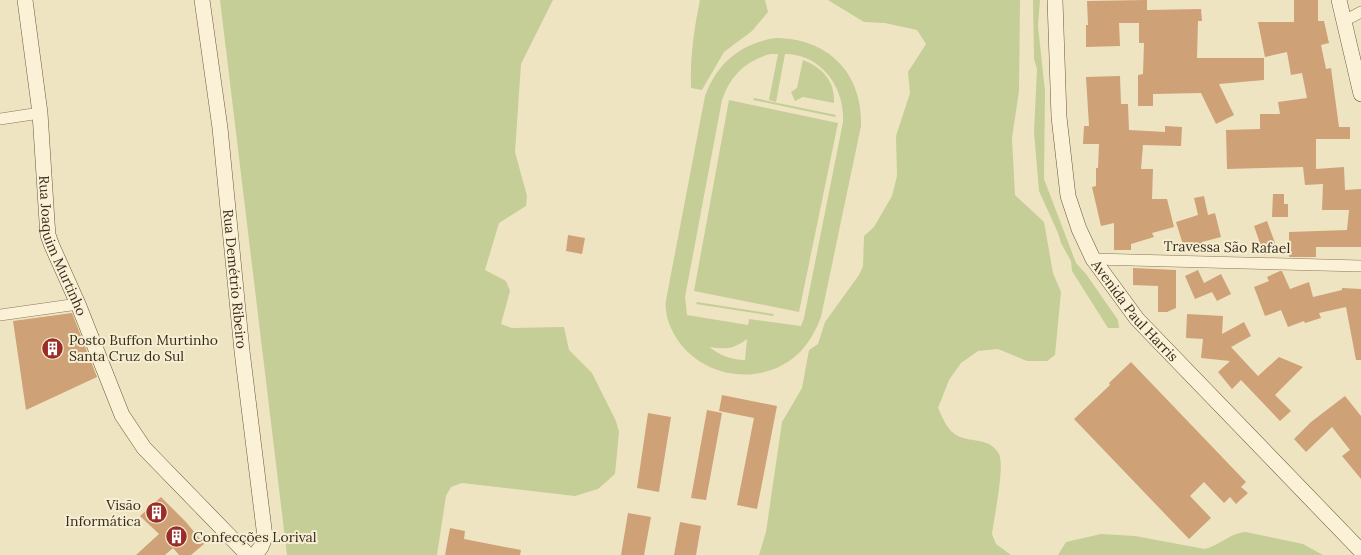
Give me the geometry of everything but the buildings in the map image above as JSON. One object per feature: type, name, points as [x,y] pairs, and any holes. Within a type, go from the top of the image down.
[{"type":"main road","name":"Rua Joaquim Murtinho","points":[[25,0],[40,113],[42,173],[48,235],[78,304],[122,415],[144,448],[248,555]]},
{"type":"main road","name":"Rua Demétrio Ribeiro","points":[[202,0],[220,128],[242,351],[265,537],[262,547],[255,555]]},
{"type":"main road","name":"Avenida Paul Harris","points":[[1055,0],[1059,117],[1068,196],[1079,229],[1093,259],[1138,319],[1361,551]]},
{"type":"main road","points":[[1339,0],[1361,94]]},
{"type":"street","points":[[1344,21],[1361,12]]},
{"type":"street","points":[[0,119],[40,113]]},
{"type":"street","name":"Travessa São Rafael","points":[[1093,259],[1361,266]]},
{"type":"street","points":[[0,315],[78,304]]},
{"type":"green space","points":[[220,0],[553,0],[521,64],[515,152],[527,196],[526,206],[499,223],[485,270],[506,281],[510,291],[501,324],[512,328],[564,327],[569,350],[592,373],[616,421],[619,432],[615,474],[598,489],[575,496],[462,483],[451,487],[446,496],[437,555],[287,555]]},
{"type":"green space","points":[[700,0],[765,0],[768,12],[752,31],[724,52],[702,90],[691,88],[693,44]]},
{"type":"green space","points":[[828,0],[1020,0],[1019,91],[1012,138],[1015,195],[1044,222],[1053,273],[1061,292],[1055,355],[1047,361],[1027,361],[998,349],[978,351],[961,363],[949,380],[938,408],[946,424],[954,434],[991,445],[999,454],[1001,470],[992,534],[996,544],[1011,555],[759,555],[766,532],[782,422],[802,388],[809,350],[818,344],[825,322],[859,275],[863,266],[864,236],[874,227],[892,196],[897,176],[896,136],[910,93],[908,72],[926,44],[917,30],[885,23],[864,22]]},
{"type":"green space","points":[[1033,0],[1040,0],[1038,26],[1045,91],[1044,179],[1076,263],[1086,274],[1118,320],[1119,328],[1108,328],[1072,271],[1071,261],[1061,243],[1039,191],[1034,132],[1037,69],[1034,59]]},
{"type":"green space","points":[[775,38],[811,44],[839,62],[849,75],[856,90],[860,107],[861,126],[821,317],[815,331],[801,351],[787,362],[772,370],[755,374],[738,374],[721,371],[706,365],[691,355],[679,342],[673,331],[668,319],[666,302],[705,96],[716,74],[731,57],[741,50]],"holes":[[[770,54],[778,54],[769,100],[776,102],[785,54],[798,55],[820,66],[828,75],[835,85],[843,109],[843,122],[804,318],[801,326],[749,319],[748,325],[687,315],[685,297],[722,100],[729,84],[746,65]],[[747,339],[745,360],[726,356],[709,347],[729,348]]]},
{"type":"green space","points":[[803,60],[822,71],[826,76],[832,88],[834,103],[803,97],[795,101],[791,92],[797,88]]},
{"type":"green space","points":[[754,98],[836,115],[835,117],[753,100]]},
{"type":"green space","points":[[729,100],[838,123],[799,312],[694,291]]},
{"type":"green space","points":[[697,302],[774,314],[773,316],[696,304]]},
{"type":"green space","points":[[1246,532],[1303,544],[1323,555],[1058,555],[1066,542],[1101,534],[1135,536],[1205,549]]},
{"type":"place","name":"Posto Buffon Murtinho Santa Cruz do Sul","points":[[53,348]]},
{"type":"place","name":"Visão Informática","points":[[157,513]]},
{"type":"place","name":"Confecções Lorival","points":[[177,537]]}]
